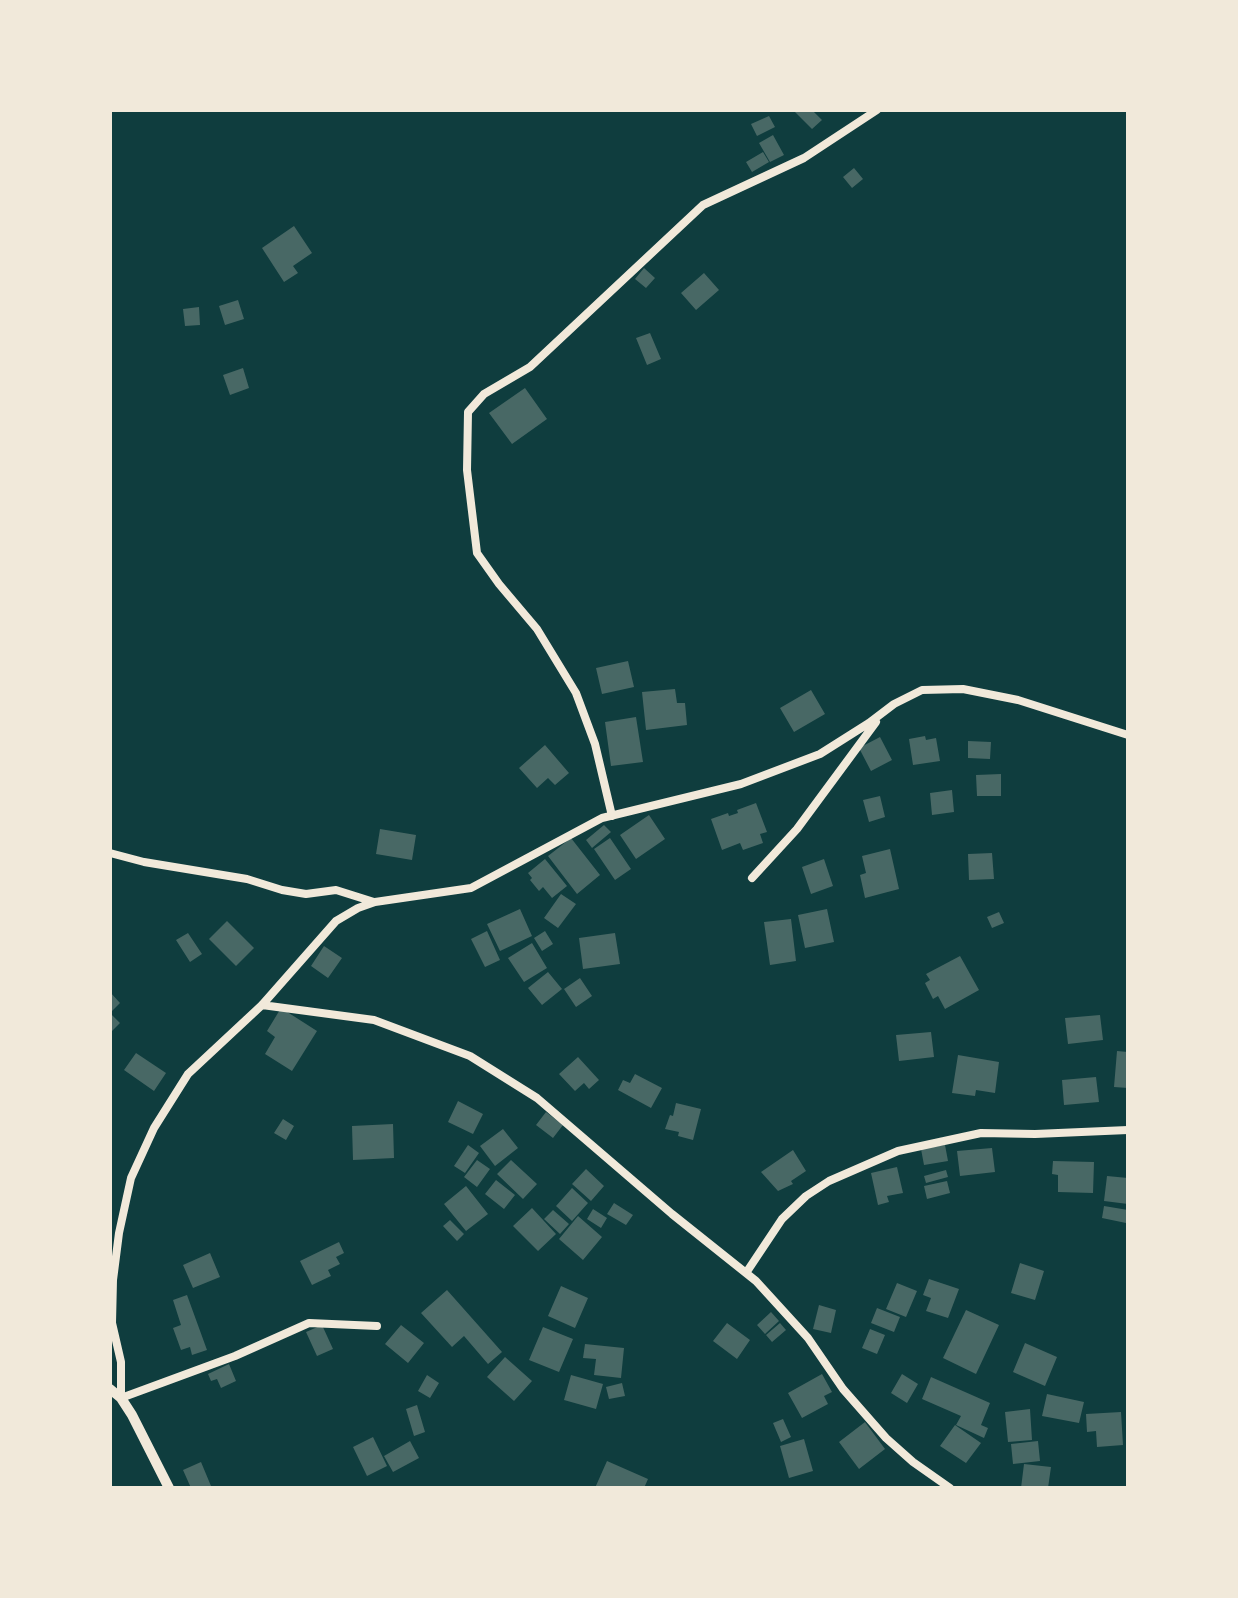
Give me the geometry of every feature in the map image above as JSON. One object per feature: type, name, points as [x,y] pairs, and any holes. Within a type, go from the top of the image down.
[{"type":"street","points":[[612,816],[595,744],[576,693],[537,629],[477,553],[467,470],[468,412],[484,394],[530,367],[703,205],[804,158],[877,110]]},
{"type":"street","points":[[121,1398],[121,1362],[112,1323],[113,1280],[131,1178],[154,1128],[188,1074],[262,1005],[336,921],[375,902],[471,888],[602,818],[741,784],[820,754],[922,690],[963,689],[1018,700],[1128,735]]},
{"type":"street","points":[[752,878],[797,829],[885,711]]},
{"type":"street","points":[[110,853],[144,862],[247,879],[282,890],[306,894],[336,890],[375,902]]},
{"type":"street","points":[[262,1005],[374,1020],[470,1056],[537,1098],[746,1273],[808,1338],[843,1389],[886,1438],[950,1488]]},
{"type":"street","points":[[746,1273],[782,1219],[806,1196],[829,1181],[898,1151],[981,1133],[1128,1130]]},
{"type":"street","points":[[121,1398],[235,1356],[309,1323],[377,1326]]},
{"type":"street","points":[[110,1389],[121,1398],[169,1488]]},
{"type":"building","points":[[793,110],[812,110],[822,120],[812,129]]},
{"type":"building","points":[[769,116],[775,127],[757,136],[751,124]]},
{"type":"building","points":[[773,135],[784,155],[770,162],[759,143]]},
{"type":"building","points":[[763,152],[769,162],[752,172],[746,162]]},
{"type":"building","points":[[854,168],[863,179],[852,188],[843,177]]},
{"type":"building","points":[[294,226],[312,253],[293,266],[298,273],[284,282],[262,248]]},
{"type":"building","points":[[644,268],[655,278],[646,288],[635,279]]},
{"type":"building","points":[[704,273],[719,290],[696,310],[681,293]]},
{"type":"building","points":[[238,300],[244,319],[225,325],[219,306]]},
{"type":"building","points":[[199,307],[200,325],[185,326],[183,309]]},
{"type":"building","points":[[650,333],[661,359],[647,365],[636,338]]},
{"type":"building","points":[[243,368],[249,388],[230,395],[223,375]]},
{"type":"building","points":[[525,388],[547,419],[512,444],[489,413]]},
{"type":"building","points":[[628,661],[634,687],[602,694],[596,668]]},
{"type":"building","points":[[675,689],[677,703],[685,703],[687,725],[646,730],[642,692]]},
{"type":"building","points":[[811,690],[825,714],[794,732],[780,708]]},
{"type":"building","points":[[636,717],[643,762],[611,766],[605,722]]},
{"type":"building","points":[[925,736],[926,740],[936,738],[940,761],[913,765],[909,739]]},
{"type":"building","points":[[880,737],[892,760],[871,771],[859,748]]},
{"type":"building","points":[[968,741],[991,742],[990,759],[968,758]]},
{"type":"building","points":[[545,745],[569,773],[555,785],[548,778],[537,788],[519,768]]},
{"type":"building","points":[[1001,774],[1001,796],[977,796],[976,775]]},
{"type":"building","points":[[952,790],[954,812],[932,815],[930,793]]},
{"type":"building","points":[[880,796],[885,817],[869,822],[863,800]]},
{"type":"building","points":[[756,803],[767,832],[760,834],[763,843],[743,850],[740,843],[722,850],[711,819],[738,813],[737,810]]},
{"type":"building","points":[[649,815],[665,839],[636,859],[620,835]]},
{"type":"building","points":[[604,825],[611,832],[592,848],[586,840]]},
{"type":"building","points":[[380,829],[416,835],[412,860],[376,854]]},
{"type":"building","points":[[571,838],[600,875],[577,894],[548,856]]},
{"type":"building","points":[[610,838],[631,869],[615,880],[594,849]]},
{"type":"building","points":[[890,849],[899,889],[865,898],[860,875],[866,873],[862,856]]},
{"type":"building","points":[[992,853],[994,879],[969,880],[968,854]]},
{"type":"building","points":[[545,859],[567,886],[552,898],[543,887],[539,891],[528,873]]},
{"type":"building","points":[[824,859],[833,886],[811,894],[802,867]]},
{"type":"building","points":[[561,894],[576,904],[558,928],[544,918]]},
{"type":"building","points":[[520,909],[532,936],[500,951],[487,924]]},
{"type":"building","points":[[827,909],[834,942],[805,948],[798,915]]},
{"type":"building","points":[[999,912],[1004,923],[992,928],[987,917]]},
{"type":"building","points":[[791,919],[796,961],[770,965],[764,922]]},
{"type":"building","points":[[227,921],[254,948],[236,966],[209,939]]},
{"type":"building","points":[[487,931],[500,960],[485,967],[471,939]]},
{"type":"building","points":[[545,931],[553,944],[542,951],[534,938]]},
{"type":"building","points":[[188,933],[202,954],[190,962],[176,940]]},
{"type":"building","points":[[615,933],[620,964],[583,969],[579,938]]},
{"type":"building","points":[[532,943],[547,968],[524,982],[508,958]]},
{"type":"building","points":[[324,946],[342,958],[328,978],[311,966]]},
{"type":"building","points":[[960,956],[979,990],[945,1009],[938,996],[933,999],[925,983],[930,980],[926,974]]},
{"type":"building","points":[[548,972],[562,989],[542,1005],[528,988]]},
{"type":"building","points":[[580,978],[592,996],[576,1007],[564,989]]},
{"type":"building","points":[[110,992],[120,1003],[110,1013]]},
{"type":"building","points":[[281,1008],[317,1031],[292,1071],[265,1054],[275,1037],[267,1031]]},
{"type":"building","points":[[110,1013],[120,1023],[110,1033]]},
{"type":"building","points":[[1100,1015],[1103,1040],[1068,1044],[1065,1018]]},
{"type":"building","points":[[931,1032],[934,1057],[899,1061],[896,1035]]},
{"type":"building","points":[[1117,1051],[1128,1052],[1128,1088],[1114,1087]]},
{"type":"building","points":[[136,1053],[166,1073],[154,1091],[124,1070]]},
{"type":"building","points":[[958,1055],[999,1062],[995,1093],[976,1090],[975,1096],[952,1093]]},
{"type":"building","points":[[578,1057],[599,1080],[589,1089],[584,1083],[575,1091],[559,1074]]},
{"type":"building","points":[[635,1074],[662,1088],[651,1108],[618,1090],[623,1080],[630,1083]]},
{"type":"building","points":[[1096,1077],[1099,1102],[1064,1105],[1062,1080]]},
{"type":"building","points":[[458,1101],[483,1114],[473,1134],[448,1122]]},
{"type":"building","points":[[676,1103],[701,1109],[693,1140],[665,1129]]},
{"type":"building","points":[[546,1112],[563,1125],[553,1138],[536,1125]]},
{"type":"building","points":[[283,1119],[294,1126],[286,1140],[274,1133]]},
{"type":"building","points":[[393,1124],[394,1158],[353,1160],[352,1126]]},
{"type":"building","points":[[503,1129],[518,1148],[495,1166],[480,1146]]},
{"type":"building","points":[[468,1145],[479,1153],[465,1173],[454,1166]]},
{"type":"building","points":[[945,1145],[948,1161],[924,1165],[921,1149]]},
{"type":"building","points":[[992,1148],[995,1172],[960,1176],[957,1151]]},
{"type":"building","points":[[793,1150],[806,1171],[791,1181],[793,1184],[778,1191],[761,1172]]},
{"type":"building","points":[[477,1160],[490,1169],[477,1187],[464,1177]]},
{"type":"building","points":[[511,1160],[537,1184],[523,1199],[497,1174]]},
{"type":"building","points":[[1053,1161],[1094,1162],[1093,1193],[1058,1192],[1058,1175],[1052,1174]]},
{"type":"building","points":[[897,1167],[903,1193],[887,1196],[889,1202],[878,1205],[871,1173]]},
{"type":"building","points":[[586,1169],[604,1186],[591,1201],[572,1184]]},
{"type":"building","points":[[946,1170],[948,1177],[926,1183],[924,1176]]},
{"type":"building","points":[[1107,1176],[1128,1178],[1128,1204],[1104,1201]]},
{"type":"building","points":[[496,1180],[515,1195],[504,1209],[485,1194]]},
{"type":"building","points":[[947,1181],[950,1193],[927,1199],[924,1186]]},
{"type":"building","points":[[466,1186],[488,1214],[466,1231],[444,1204]]},
{"type":"building","points":[[572,1188],[588,1203],[572,1221],[556,1206]]},
{"type":"building","points":[[614,1203],[633,1215],[626,1225],[607,1214]]},
{"type":"building","points":[[1104,1206],[1128,1210],[1126,1223],[1102,1218]]},
{"type":"building","points":[[532,1208],[556,1234],[538,1251],[513,1226]]},
{"type":"building","points":[[593,1209],[607,1218],[601,1228],[587,1219]]},
{"type":"building","points":[[553,1210],[569,1224],[560,1234],[544,1219]]},
{"type":"building","points":[[578,1216],[602,1237],[583,1260],[559,1239]]},
{"type":"building","points":[[450,1220],[464,1234],[457,1241],[443,1226]]},
{"type":"building","points":[[339,1242],[344,1253],[336,1257],[340,1264],[328,1270],[331,1276],[312,1285],[300,1261]]},
{"type":"building","points":[[210,1253],[220,1277],[193,1288],[183,1265]]},
{"type":"building","points":[[1020,1263],[1044,1271],[1035,1300],[1011,1293]]},
{"type":"building","points":[[929,1279],[959,1289],[948,1318],[926,1311],[931,1298],[923,1295]]},
{"type":"building","points":[[897,1283],[917,1291],[906,1317],[886,1309]]},
{"type":"building","points":[[561,1286],[588,1298],[575,1328],[548,1316]]},
{"type":"building","points":[[447,1290],[502,1352],[488,1364],[464,1336],[452,1347],[421,1313]]},
{"type":"building","points":[[187,1295],[207,1350],[192,1355],[190,1347],[181,1350],[173,1328],[181,1325],[173,1300]]},
{"type":"building","points":[[819,1305],[836,1310],[831,1333],[813,1329]]},
{"type":"building","points":[[877,1308],[900,1317],[894,1332],[871,1323]]},
{"type":"building","points":[[966,1310],[999,1325],[976,1374],[943,1358]]},
{"type":"building","points":[[771,1312],[779,1321],[765,1334],[757,1325]]},
{"type":"building","points":[[727,1323],[750,1340],[737,1359],[713,1341]]},
{"type":"building","points":[[780,1323],[786,1330],[772,1342],[766,1335]]},
{"type":"building","points":[[322,1325],[333,1349],[317,1356],[306,1332]]},
{"type":"building","points":[[401,1325],[424,1343],[408,1363],[385,1344]]},
{"type":"building","points":[[543,1327],[573,1339],[559,1372],[529,1360]]},
{"type":"building","points":[[870,1329],[885,1335],[877,1354],[862,1348]]},
{"type":"building","points":[[1025,1343],[1057,1357],[1045,1386],[1013,1372]]},
{"type":"building","points":[[585,1344],[624,1348],[621,1378],[594,1375],[596,1359],[583,1358]]},
{"type":"building","points":[[505,1357],[532,1381],[514,1401],[487,1377]]},
{"type":"building","points":[[229,1364],[236,1381],[221,1388],[217,1379],[211,1381],[208,1374]]},
{"type":"building","points":[[822,1374],[832,1392],[824,1396],[828,1404],[802,1418],[788,1393]]},
{"type":"building","points":[[902,1374],[918,1384],[907,1403],[891,1393]]},
{"type":"building","points":[[427,1375],[439,1383],[430,1398],[418,1391]]},
{"type":"building","points":[[571,1375],[603,1384],[596,1409],[564,1400]]},
{"type":"building","points":[[931,1377],[990,1403],[981,1425],[988,1428],[984,1438],[956,1425],[961,1416],[922,1399]]},
{"type":"building","points":[[622,1383],[625,1396],[609,1399],[606,1387]]},
{"type":"building","points":[[1047,1394],[1084,1402],[1079,1423],[1042,1416]]},
{"type":"building","points":[[417,1405],[425,1432],[414,1436],[406,1409]]},
{"type":"building","points":[[1030,1409],[1032,1440],[1008,1442],[1005,1412]]},
{"type":"building","points":[[1121,1412],[1123,1445],[1097,1447],[1096,1431],[1087,1432],[1086,1414]]},
{"type":"building","points":[[783,1419],[791,1437],[781,1442],[773,1423]]},
{"type":"building","points":[[865,1422],[885,1449],[859,1469],[839,1442]]},
{"type":"building","points":[[955,1425],[981,1443],[966,1463],[940,1446]]},
{"type":"building","points":[[373,1437],[387,1466],[367,1476],[353,1447]]},
{"type":"building","points":[[804,1439],[813,1471],[789,1478],[780,1446]]},
{"type":"building","points":[[410,1441],[419,1458],[393,1472],[384,1456]]},
{"type":"building","points":[[1038,1441],[1040,1461],[1013,1464],[1011,1444]]},
{"type":"building","points":[[607,1461],[648,1479],[644,1488],[595,1488]]},
{"type":"building","points":[[201,1462],[211,1486],[191,1488],[183,1470]]},
{"type":"building","points":[[1024,1464],[1051,1467],[1048,1488],[1021,1488]]}]
